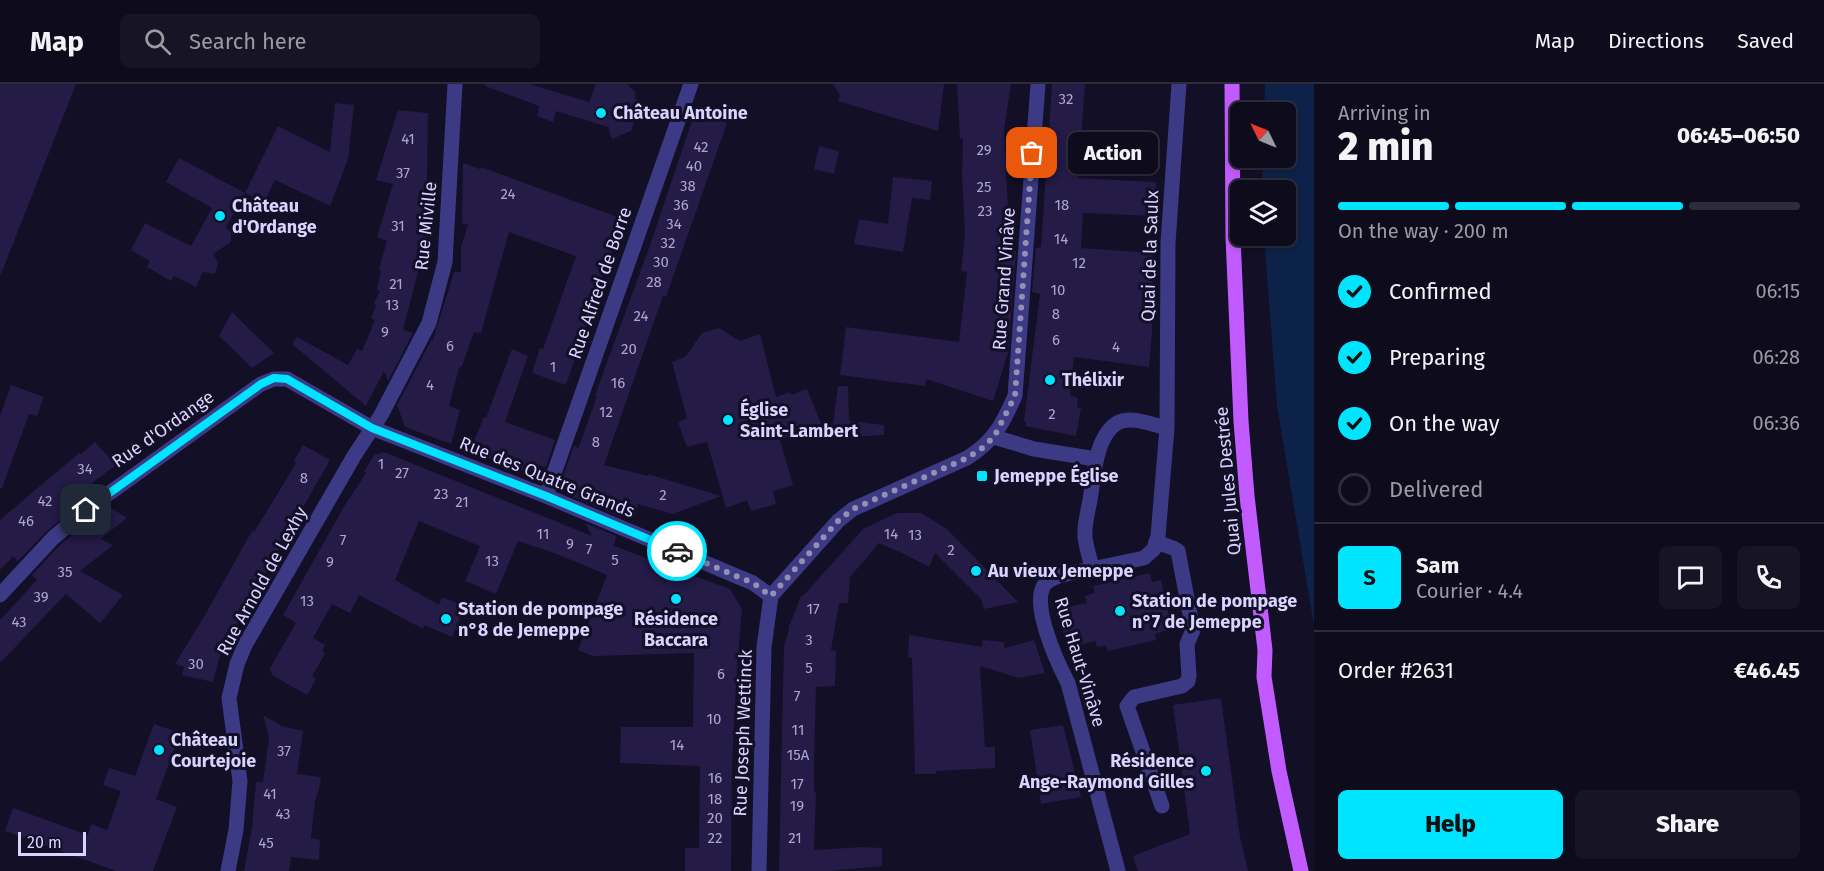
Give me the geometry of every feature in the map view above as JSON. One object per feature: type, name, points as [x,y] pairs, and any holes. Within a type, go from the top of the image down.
[{"type":"main road","name":"Quai Jules Destrée","points":[[1232,84],[1233,237],[1240,410],[1247,496],[1265,650],[1264,677],[1300,871]]},
{"type":"street","name":"Rue Miville","points":[[372,428],[429,323],[445,262],[455,84]]},
{"type":"street","name":"Rue Alfred de Borre","points":[[546,496],[691,84]]},
{"type":"street","name":"Rue Grand Vinâve","points":[[994,437],[1015,396],[1038,84]]},
{"type":"street","name":"Quai de la Saulx","points":[[1156,542],[1167,429],[1168,243],[1179,84]]},
{"type":"street","name":"Rue d'Ordange","points":[[0,595],[53,538],[102,497],[261,384],[274,378],[287,379],[372,428]]},
{"type":"street","points":[[1162,807],[1127,706],[1134,697],[1182,686],[1190,676],[1187,644],[1193,630],[1178,551],[1156,542],[1154,549],[1144,558],[1092,569],[1084,535],[1096,459],[1109,430],[1117,423],[1131,420],[1167,429]]},
{"type":"street","name":"Rue des Quatre Grands","points":[[372,428],[546,496],[753,583],[771,596]]},
{"type":"street","name":"Rue Arnold de Lexhy","points":[[228,871],[239,806],[240,782],[229,698],[237,664],[245,645],[372,428]]},
{"type":"street","points":[[771,596],[838,521],[853,509],[967,458],[994,437],[1034,449],[1096,459]]},
{"type":"street","name":"Rue Haut-Vinâve","points":[[1092,569],[1056,577],[1048,582],[1040,595],[1040,607],[1057,662],[1068,683],[1118,871]]},
{"type":"street","name":"Rue Joseph Wettinck","points":[[759,871],[764,647],[771,596]]},
{"type":"water","points":[[1265,84],[1314,84],[1314,626],[1277,406],[1265,246],[1296,246],[1296,180],[1262,180],[1263,168],[1296,168],[1296,102],[1264,102]]},
{"type":"building","points":[[0,84],[76,84],[1,274],[0,273]]},
{"type":"building","name":"Château Antoine","points":[[485,84],[529,84],[589,102],[596,84],[627,84],[635,92],[635,98],[641,102],[631,131],[612,139],[608,127],[556,111],[553,122],[537,116],[539,106],[485,86]]},
{"type":"building","points":[[833,84],[944,84],[938,131],[838,101],[840,95]]},
{"type":"building","points":[[957,84],[1011,84],[1004,131],[1008,209],[1007,252],[1016,251],[1008,353],[993,401],[926,379],[925,386],[840,375],[846,327],[959,342],[967,272],[961,271],[965,236],[963,139],[960,138]]},
{"type":"building","points":[[1052,84],[1085,84],[1078,178],[1156,182],[1153,216],[1083,213],[1081,248],[1153,253],[1152,334],[1149,367],[1074,357],[1070,395],[1078,398],[1077,407],[1081,408],[1076,436],[1025,426],[1024,421],[1040,294],[1032,292],[1036,248],[1041,247]]},
{"type":"building","points":[[335,103],[354,105],[348,159],[330,206],[275,180],[264,203],[245,193],[278,126],[330,152]]},
{"type":"building","points":[[398,110],[428,113],[426,241],[403,330],[413,333],[388,381],[384,371],[366,406],[292,344],[297,337],[348,365],[357,349],[362,351],[375,320],[371,318],[376,306],[374,303],[380,291],[377,290],[381,270],[379,269],[387,241],[377,237],[393,184],[376,180]]},
{"type":"building","points":[[695,112],[727,123],[604,465],[648,476],[648,474],[721,496],[673,514],[638,504],[636,513],[622,510],[621,517],[573,497],[563,476],[574,446],[578,448],[580,444],[597,396],[595,395],[649,248]]},
{"type":"building","points":[[819,146],[839,151],[834,174],[814,169]]},
{"type":"building","name":"Château d'Ordange","points":[[179,158],[245,193],[226,227],[231,233],[231,242],[213,254],[218,263],[215,274],[203,272],[196,287],[174,276],[171,281],[147,267],[150,261],[131,250],[145,223],[191,246],[212,208],[166,182]]},
{"type":"building","points":[[463,163],[480,169],[481,167],[623,219],[566,385],[532,373],[540,348],[543,349],[576,256],[509,232],[481,333],[474,332],[462,366],[459,368],[449,406],[460,410],[451,444],[405,427],[397,405],[433,340],[454,272],[461,272],[461,247],[468,225],[462,223]]},
{"type":"building","points":[[893,177],[932,181],[930,200],[912,198],[903,252],[854,244],[859,219],[888,224]]},
{"type":"building","points":[[232,312],[274,353],[252,368],[219,336]]},
{"type":"building","name":"Église Saint-Lambert","points":[[719,328],[740,341],[760,334],[776,397],[790,392],[791,395],[807,389],[827,438],[779,437],[793,485],[773,491],[776,504],[751,511],[747,500],[726,508],[707,442],[687,447],[678,422],[687,418],[672,362],[686,356],[702,333]]},
{"type":"building","points":[[512,349],[528,356],[505,422],[555,440],[546,467],[537,465],[533,475],[470,451],[484,417],[486,418]]},
{"type":"building","points":[[11,385],[44,397],[37,416],[29,414],[2,488],[0,488],[0,416]]},
{"type":"building","points":[[838,386],[848,386],[849,421],[884,425],[884,435],[831,438]]},
{"type":"building","points":[[95,442],[116,465],[84,489],[91,494],[47,531],[18,561],[13,556],[0,570],[0,520]]},
{"type":"building","points":[[303,445],[330,460],[221,652],[213,682],[182,675],[184,667],[175,664],[252,531],[254,532],[296,463],[294,461]]},
{"type":"building","points":[[384,452],[592,536],[585,523],[616,536],[614,546],[730,589],[742,609],[732,767],[731,871],[685,871],[685,848],[699,848],[700,766],[620,763],[621,727],[693,727],[694,653],[593,656],[578,650],[607,575],[518,541],[496,594],[465,581],[480,546],[419,521],[395,580],[439,605],[442,597],[465,606],[452,637],[424,625],[423,629],[359,595],[350,613],[332,604],[313,638],[325,645],[322,651],[325,654],[312,676],[316,679],[307,695],[272,675],[270,668],[296,623],[283,615],[345,505],[366,473],[364,472],[374,455]]},
{"type":"building","points":[[108,506],[127,518],[101,539],[113,545],[80,571],[123,595],[100,623],[66,594],[0,663],[0,620],[37,580],[32,575],[60,545]]},
{"type":"building","points":[[897,513],[921,513],[947,529],[1018,602],[984,609],[981,599],[935,553],[929,567],[879,543],[850,577],[848,603],[839,603],[831,650],[836,651],[835,686],[816,687],[814,850],[882,848],[882,866],[829,871],[779,871],[784,646],[788,629],[801,596],[863,529]]},
{"type":"building","name":"Station de pompage n°7 de Jemeppe","points":[[1150,573],[1152,582],[1161,580],[1172,628],[1155,634],[1156,640],[1108,651],[1106,646],[1097,647],[1095,641],[1067,648],[1057,609],[1087,603],[1085,596],[1095,593],[1093,586]]},
{"type":"building","points":[[909,635],[982,647],[983,640],[1003,642],[1005,648],[1034,640],[1045,673],[1019,678],[980,666],[985,747],[995,747],[995,768],[915,774],[912,658],[908,657]]},
{"type":"building","name":"Résidence Ange-Raymond Gilles","points":[[1221,698],[1240,837],[1248,871],[1138,871],[1133,856],[1190,834],[1173,705]]},
{"type":"building","points":[[263,715],[282,726],[303,731],[297,774],[321,777],[315,801],[311,838],[320,840],[319,860],[291,857],[289,871],[244,871],[252,827],[256,782],[263,782],[269,738]]},
{"type":"building","points":[[154,724],[180,733],[156,799],[177,807],[153,871],[116,871],[5,831],[13,808],[88,835],[91,824],[107,830],[121,791],[103,785],[109,768],[135,776]]},
{"type":"building","points":[[1063,725],[1081,797],[1041,804],[1030,730]]},
{"type":"way so far","points":[[677,551],[753,583],[771,596],[838,521],[853,509],[967,458],[994,437],[1015,396],[1032,153]]},
{"type":"place","name":"Château Antoine","points":[[601,113]]},
{"type":"place","name":"Action","points":[[1032,153]]},
{"type":"place","name":"Château d'Ordange","points":[[220,216]]},
{"type":"place","name":"Thélixir","points":[[1050,380]]},
{"type":"place","name":"Église Saint-Lambert","points":[[728,420]]},
{"type":"place","name":"Jemeppe Église","points":[[982,476]]},
{"type":"place","name":"Au vieux Jemeppe","points":[[976,571]]},
{"type":"place","name":"Résidence Baccara","points":[[676,599]]},
{"type":"place","name":"Station de pompage n°7 de Jemeppe","points":[[1120,611]]},
{"type":"place","name":"Station de pompage n°8 de Jemeppe","points":[[446,619]]},
{"type":"place","name":"Château Courtejoie","points":[[159,750]]},
{"type":"place","name":"Résidence Ange-Raymond Gilles","points":[[1206,771]]},
{"type":"route","points":[[86,510],[261,384],[274,378],[287,379],[372,428],[546,496],[677,551]]}]
